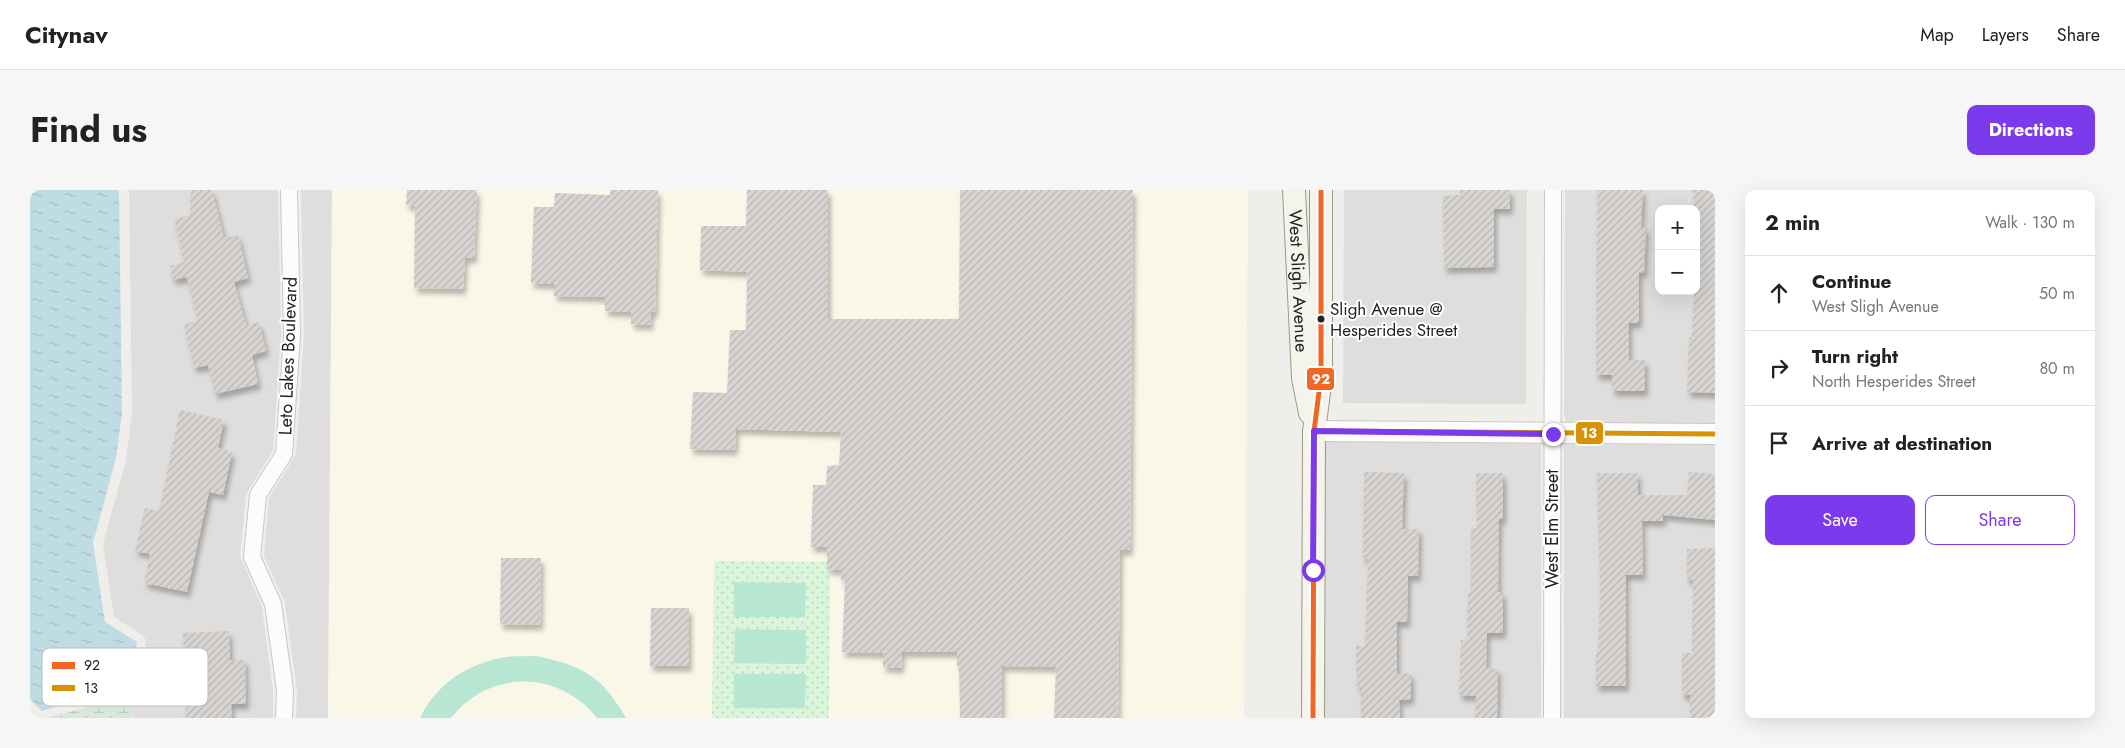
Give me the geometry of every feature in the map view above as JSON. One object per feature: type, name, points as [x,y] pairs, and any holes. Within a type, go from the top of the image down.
[{"type":"main road","name":"West Sligh Avenue","points":[[1294,190],[1303,378],[1314,431]]},
{"type":"main road","name":"West Sligh Avenue","points":[[1313,718],[1314,431],[1321,377],[1321,190]]},
{"type":"street","name":"Leto Lakes Boulevard","points":[[284,718],[285,690],[273,604],[252,557],[258,495],[284,454],[292,335],[289,190]]},
{"type":"street","name":"West Elm Street","points":[[1552,718],[1553,190]]},
{"type":"street","points":[[1314,431],[1715,434]]},
{"type":"shaded area","points":[[129,190],[278,190],[281,335],[273,451],[246,494],[240,556],[262,607],[273,691],[273,718],[136,718],[130,706],[208,706],[208,648],[145,648],[146,640],[142,635],[114,617],[103,544],[126,460],[132,413]]},
{"type":"shaded area","points":[[301,190],[332,190],[328,718],[296,718],[297,690],[285,603],[264,556],[269,498],[296,454],[304,336]]},
{"type":"shaded area","points":[[332,190],[1248,190],[1244,718],[328,718]]},
{"type":"shaded area","points":[[1344,190],[1527,190],[1526,404],[1343,403]]},
{"type":"shaded area","points":[[1565,190],[1715,190],[1715,424],[1567,423],[1564,415]]},
{"type":"shaded area","points":[[1325,441],[1541,444],[1541,718],[1325,718]]},
{"type":"shaded area","points":[[1564,444],[1715,445],[1715,718],[1564,718]]},
{"type":"green space","points":[[714,561],[830,562],[829,718],[712,718]]},
{"type":"green space","points":[[734,582],[806,583],[805,617],[734,617]]},
{"type":"green space","points":[[735,629],[806,630],[806,664],[734,663]]},
{"type":"green space","points":[[536,656],[566,664],[589,675],[608,692],[626,718],[597,718],[581,702],[564,691],[544,684],[524,682],[504,684],[484,691],[467,702],[451,718],[420,718],[443,686],[475,666],[505,657]]},
{"type":"green space","points":[[734,674],[806,674],[805,708],[734,708]]},
{"type":"green space","points":[[91,706],[130,706],[136,718],[46,718]]},
{"type":"water","points":[[30,190],[119,190],[122,413],[116,458],[93,543],[105,622],[137,642],[136,648],[42,648],[42,706],[60,706],[42,711],[30,699]]},
{"type":"building","points":[[191,190],[212,190],[224,238],[238,235],[248,278],[234,282],[246,325],[259,322],[266,351],[252,355],[258,384],[215,394],[208,365],[194,368],[184,324],[198,321],[187,277],[173,280],[170,266],[184,262],[174,219],[190,215]]},
{"type":"building","points":[[407,190],[477,190],[474,258],[465,258],[463,289],[414,288],[415,206],[406,205]]},
{"type":"building","points":[[610,190],[658,190],[655,312],[651,312],[650,325],[631,324],[631,312],[605,311],[605,297],[554,296],[554,284],[531,283],[534,207],[554,207],[555,193],[610,195]]},
{"type":"building","points":[[747,190],[828,190],[828,319],[959,319],[960,190],[1133,190],[1130,550],[1120,550],[1118,718],[1054,718],[1056,667],[1002,666],[1002,718],[960,718],[957,652],[902,652],[901,668],[883,667],[883,653],[842,652],[845,581],[841,580],[841,570],[827,569],[827,547],[811,547],[813,485],[826,485],[827,466],[839,465],[841,432],[736,429],[735,450],[690,449],[693,392],[727,393],[730,330],[746,330],[747,272],[700,270],[701,226],[746,226]]},
{"type":"building","points":[[1460,190],[1510,190],[1510,209],[1494,209],[1494,267],[1444,268],[1443,196],[1460,195]]},
{"type":"building","points":[[1597,190],[1643,190],[1641,227],[1646,227],[1644,273],[1639,272],[1639,323],[1629,323],[1629,360],[1645,360],[1645,391],[1612,391],[1612,375],[1596,375]]},
{"type":"building","points":[[1693,190],[1715,190],[1715,393],[1687,392],[1689,337],[1692,337],[1694,295],[1700,295],[1700,205],[1694,205]]},
{"type":"building","points":[[180,410],[224,420],[218,448],[232,452],[223,495],[209,492],[187,592],[144,583],[150,554],[135,551],[145,508],[159,511]]},
{"type":"building","points":[[1364,472],[1404,473],[1402,529],[1419,529],[1418,576],[1408,576],[1407,622],[1397,622],[1397,673],[1411,673],[1411,699],[1399,700],[1400,718],[1361,718],[1361,687],[1357,687],[1356,646],[1365,646],[1368,559],[1363,558]]},
{"type":"building","points":[[1689,472],[1715,474],[1715,520],[1663,515],[1663,521],[1642,521],[1643,575],[1626,575],[1626,686],[1596,686],[1600,591],[1597,473],[1638,473],[1638,495],[1687,495]]},
{"type":"building","points":[[1476,473],[1503,473],[1503,519],[1499,519],[1498,592],[1503,592],[1503,633],[1487,633],[1486,668],[1498,669],[1497,718],[1475,718],[1476,696],[1459,695],[1461,640],[1467,640],[1468,592],[1471,592],[1471,528],[1477,528]]},
{"type":"building","points":[[1715,548],[1715,718],[1690,718],[1690,695],[1682,695],[1682,653],[1692,653],[1693,580],[1687,580],[1687,549]]},
{"type":"building","points":[[501,558],[541,558],[540,625],[500,624]]},
{"type":"building","points":[[651,608],[689,608],[689,666],[650,666]]},
{"type":"building","points":[[229,631],[230,660],[245,660],[246,704],[231,704],[232,718],[186,718],[186,706],[208,706],[208,648],[184,648],[183,633]]},
{"type":"transit line","name":"92","points":[[1313,718],[1314,431],[1321,377],[1321,190]]},
{"type":"transit line","name":"13","points":[[1314,431],[1715,434]]},
{"type":"place","name":"Sligh Avenue @ Hesperides Street","points":[[1321,319]]},
{"type":"route","points":[[1313,570],[1314,431],[1553,434]]}]
